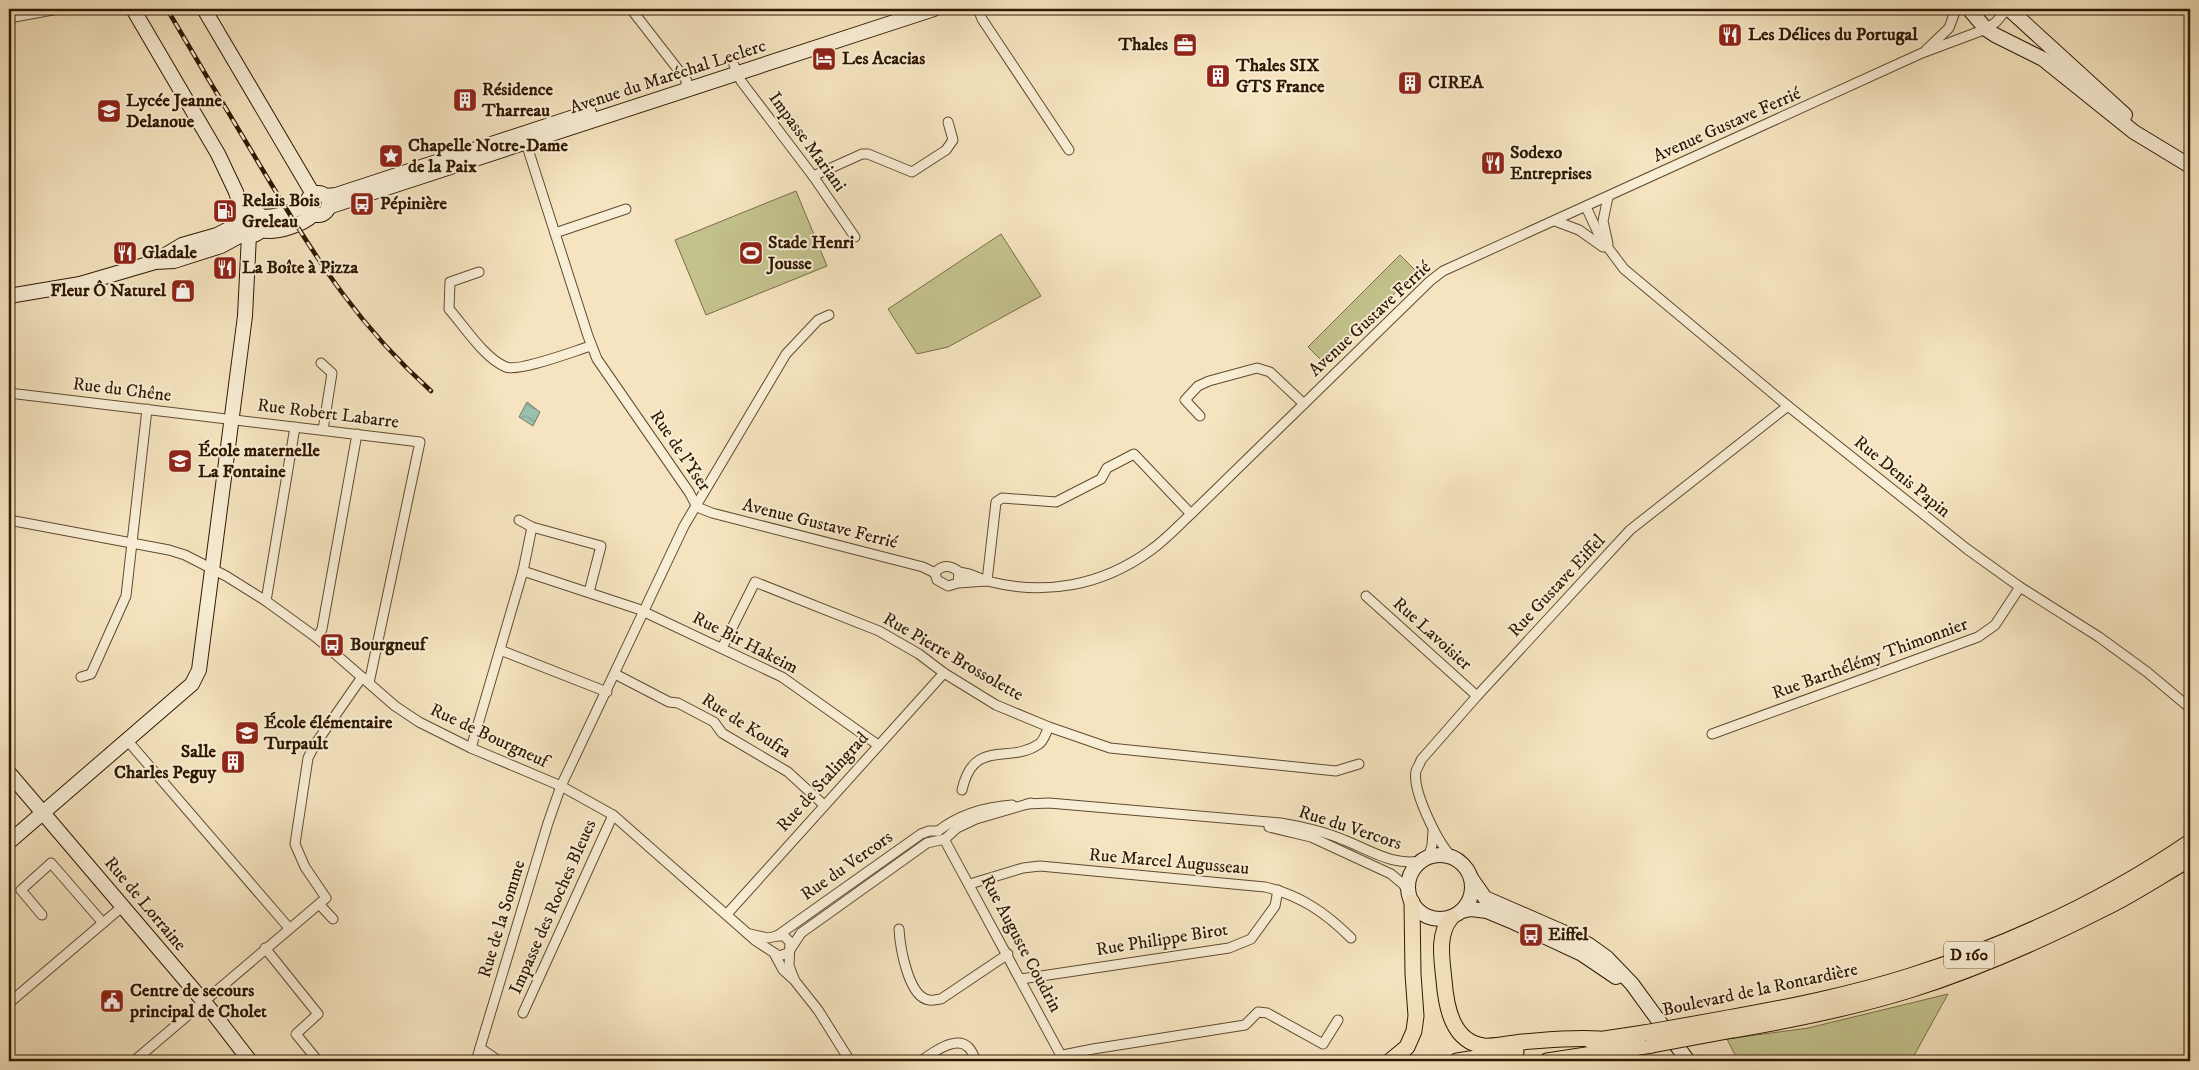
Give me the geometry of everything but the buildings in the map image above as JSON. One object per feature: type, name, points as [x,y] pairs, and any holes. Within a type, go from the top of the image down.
[{"type":"main road","points":[[9,842],[192,684],[199,670],[248,285],[247,262],[254,207],[231,168],[218,154],[133,9]]},
{"type":"main road","points":[[204,9],[318,203]]},
{"type":"main road","name":"Avenue du Maréchal Leclerc","points":[[735,70],[906,9]]},
{"type":"main road","name":"Avenue du Maréchal Leclerc","points":[[318,203],[336,195],[536,130],[934,9]]},
{"type":"main road","points":[[1970,9],[1986,29],[2006,42],[2043,59],[2062,72],[2109,112],[2190,166]]},
{"type":"main road","points":[[2008,9],[2161,148]]},
{"type":"main road","name":"Avenue du Maréchal Leclerc","points":[[251,225],[318,203],[526,143],[685,86]]},
{"type":"main road","points":[[9,296],[80,284],[155,262],[174,261],[221,246],[251,225]]},
{"type":"main road","points":[[155,262],[182,245],[217,235],[236,227],[251,225]]},
{"type":"main road","points":[[248,285],[252,272],[251,225]]},
{"type":"main road","points":[[221,246],[238,252],[247,262]]},
{"type":"main road","name":"Rue de Lorraine","points":[[9,773],[123,906],[250,1061]]},
{"type":"main road","name":"Boulevard de la Rontardière","points":[[1547,1061],[1648,1039],[1730,1024],[1909,976],[2012,938],[2106,893],[2190,842]]},
{"type":"main road","points":[[1390,1061],[1407,1047],[1414,1031],[1416,1016],[1410,898],[1411,874],[1416,866],[1426,859],[1442,855],[1452,857],[1467,869],[1485,898],[1589,945],[1621,971],[1685,1059]]},
{"type":"main road","name":"Boulevard de la Rontardière","points":[[1730,1024],[1806,1018],[1910,990],[2014,951],[2107,908],[2190,859]]},
{"type":"main road","points":[[1471,878],[1471,896],[1457,914],[1446,924],[1443,937],[1442,958],[1446,1004],[1453,1024],[1465,1038],[1484,1046],[1575,1038],[1599,1039]]},
{"type":"main road","points":[[1410,898],[1424,916],[1433,919],[1471,909],[1487,911],[1582,954],[1615,976],[1643,1000]]},
{"type":"main road","name":"Boulevard de la Rontardière","points":[[1457,1061],[1599,1039],[1648,1039]]},
{"type":"main road","points":[[1631,1061],[1648,1039]]},
{"type":"street","points":[[9,18],[58,9]]},
{"type":"street","points":[[631,9],[685,86]]},
{"type":"street","points":[[978,9],[982,19],[1068,150]]},
{"type":"street","name":"Avenue Gustave Ferrié","points":[[1922,53],[1949,28],[1956,9]]},
{"type":"street","points":[[1986,29],[1996,22],[2008,9]]},
{"type":"street","name":"Avenue Gustave Ferrié","points":[[959,572],[987,581],[1033,589],[1058,588],[1107,576],[1129,565],[1152,549],[1191,514],[1430,281],[1443,271],[1922,53],[1986,29]]},
{"type":"street","name":"Impasse Mariani","points":[[735,70],[855,236]]},
{"type":"street","points":[[813,176],[862,154],[868,154],[912,172],[946,150],[953,140],[948,122]]},
{"type":"street","points":[[526,143],[536,130]]},
{"type":"street","name":"Rue de l’Yser","points":[[526,143],[591,346],[597,359],[689,492],[697,507],[684,526],[561,786]]},
{"type":"street","name":"Rue Denis Papin","points":[[1608,196],[1603,221],[1610,252]]},
{"type":"street","name":"Rue Denis Papin","points":[[1586,207],[1610,252],[1624,269],[1788,406],[1967,549],[2020,587],[2099,637],[2190,708]]},
{"type":"street","points":[[555,233],[626,209]]},
{"type":"street","name":"Rue Denis Papin","points":[[1555,221],[1579,230],[1610,252]]},
{"type":"street","points":[[479,272],[450,282],[449,309],[494,359],[507,367],[520,368],[591,346]]},
{"type":"street","points":[[697,507],[786,354],[818,320],[829,315]]},
{"type":"street","points":[[321,363],[332,373],[324,430]]},
{"type":"street","points":[[1200,416],[1185,400],[1198,386],[1244,370],[1257,368],[1270,372],[1304,404]]},
{"type":"street","name":"Rue du Chêne","points":[[9,393],[232,419]]},
{"type":"street","name":"Rue Gustave Eiffel","points":[[1452,857],[1441,845],[1417,786],[1416,771],[1421,760],[1477,696],[1630,530],[1782,413],[1788,406]]},
{"type":"street","points":[[82,677],[91,674],[126,596],[147,409]]},
{"type":"street","name":"Rue Robert Labarre","points":[[232,419],[420,442],[369,683]]},
{"type":"street","points":[[266,600],[295,427]]},
{"type":"street","points":[[317,638],[322,629],[357,434]]},
{"type":"street","points":[[987,581],[996,502],[1002,498],[1056,502],[1101,479],[1107,468],[1134,454],[1191,514]]},
{"type":"street","name":"Avenue Gustave Ferrié","points":[[697,507],[712,513],[923,567],[935,573]]},
{"type":"street","name":"Rue de Bourgneuf","points":[[9,520],[185,555],[266,600],[317,638],[395,706],[419,722],[471,748],[561,786],[613,815],[773,953],[783,970],[795,981],[818,1010],[850,1061]]},
{"type":"street","points":[[519,520],[532,527],[601,546],[589,592]]},
{"type":"street","points":[[471,748],[523,571],[532,527]]},
{"type":"street","points":[[939,568],[955,568],[959,572],[958,583],[948,586],[942,584],[935,577],[935,573],[939,568]]},
{"type":"street","name":"Rue Bir Hakeim","points":[[523,571],[644,612],[782,677],[878,745]]},
{"type":"street","name":"Avenue Gustave Ferrié","points":[[958,583],[987,581]]},
{"type":"street","name":"Rue Pierre Brossolette","points":[[722,648],[755,582],[879,631],[919,654],[944,674],[996,705],[1049,727],[1110,748],[1336,772],[1359,764]]},
{"type":"street","name":"Rue Barthélémy Thimonnier","points":[[1712,734],[1978,637],[1995,625],[2020,587]]},
{"type":"street","name":"Rue Lavoisier","points":[[1366,596],[1477,696]]},
{"type":"street","points":[[500,650],[607,692]]},
{"type":"street","name":"Rue de Koufra","points":[[615,674],[669,702],[678,702],[714,722],[722,733],[788,772],[824,805]]},
{"type":"street","name":"Rue de Stalingrad","points":[[727,914],[944,674]]},
{"type":"street","points":[[333,919],[305,867],[296,844],[308,758],[362,677]]},
{"type":"street","points":[[962,790],[965,776],[979,760],[995,754],[1027,750],[1041,743],[1049,727]]},
{"type":"street","points":[[127,740],[289,928]]},
{"type":"street","name":"Rue de la Somme","points":[[476,1061],[561,786]]},
{"type":"street","name":"Rue du Vercors","points":[[777,936],[921,834],[940,829],[956,818],[998,806],[1049,803],[1280,823],[1309,828],[1396,861],[1413,863],[1426,859]]},
{"type":"street","name":"Rue du Vercors","points":[[790,949],[801,933],[918,849],[932,841],[946,838],[956,828],[976,819],[1031,804]]},
{"type":"street","name":"Impasse des Roches Bleues","points":[[523,1013],[613,815]]},
{"type":"street","name":"Rue du Vercors","points":[[1207,817],[1288,831],[1311,837],[1390,874],[1403,884],[1410,898]]},
{"type":"street","name":"Rue Gustave Eiffel","points":[[1426,859],[1434,837],[1433,828]]},
{"type":"street","name":"Rue Auguste Coudrin","points":[[940,829],[938,835],[946,838],[1063,1058]]},
{"type":"street","points":[[2106,893],[2139,867],[2190,835]]},
{"type":"street","points":[[42,915],[21,890],[51,863],[103,923]]},
{"type":"street","name":"Rue Marcel Augusseau","points":[[970,884],[1023,868],[1040,866],[1191,879],[1278,890],[1292,894],[1331,918],[1351,938]]},
{"type":"street","name":"Rue Philippe Birot","points":[[1021,979],[1229,948],[1251,939],[1274,906],[1278,890]]},
{"type":"street","points":[[134,1061],[322,901]]},
{"type":"street","points":[[9,1003],[123,906]]},
{"type":"street","points":[[899,929],[901,953],[908,972],[922,998],[930,1001],[941,999],[1008,954]]},
{"type":"street","points":[[750,934],[768,938],[777,936],[788,939],[790,949],[784,956],[773,953],[770,942],[777,936]]},
{"type":"street","points":[[265,948],[318,1014],[296,1034],[318,1061]]},
{"type":"street","name":"Rue de Bourgneuf","points":[[790,949],[789,966],[795,981]]},
{"type":"street","points":[[1063,1058],[1093,1048],[1246,1025],[1258,1012],[1266,1013],[1323,1044],[1338,1020]]},
{"type":"street","points":[[921,1061],[954,1043],[962,1043],[969,1047],[976,1061]]},
{"type":"street","points":[[480,1048],[499,1061]]},
{"type":"shaded area","name":"Stade Henri Jousse","points":[[796,191],[827,266],[706,315],[675,240]]},
{"type":"shaded area","points":[[1001,234],[1041,296],[948,347],[917,354],[888,309]]},
{"type":"shaded area","points":[[1400,255],[1417,272],[1323,362],[1308,347]]},
{"type":"shaded area","points":[[1948,994],[1911,1061],[1738,1061],[1727,1039],[1808,1028]]},
{"type":"water","points":[[527,402],[540,412],[533,426],[519,417]]},
{"type":"railway","points":[[167,9],[323,266],[383,343],[431,391]]},
{"type":"place","name":"Les Délices du Portugal","points":[[1730,35]]},
{"type":"place","name":"Thales","points":[[1185,45]]},
{"type":"place","name":"Les Acacias","points":[[824,59]]},
{"type":"place","name":"Thales SIX GTS France","points":[[1218,76]]},
{"type":"place","name":"CIREA","points":[[1410,83]]},
{"type":"place","name":"Résidence Tharreau","points":[[465,100]]},
{"type":"place","name":"Lycée Jeanne Delanoue","points":[[109,111]]},
{"type":"place","name":"Chapelle Notre-Dame de la Paix","points":[[391,156]]},
{"type":"place","name":"Sodexo Entreprises","points":[[1493,163]]},
{"type":"place","name":"Pépinière","points":[[362,204]]},
{"type":"place","name":"Relais Bois Greleau","points":[[225,211]]},
{"type":"place","name":"Gladale","points":[[125,253]]},
{"type":"place","name":"Stade Henri Jousse","points":[[751,253]]},
{"type":"place","name":"La Boîte à Pizza","points":[[225,268]]},
{"type":"place","name":"Fleur Ô Naturel","points":[[183,291]]},
{"type":"place","name":"École maternelle La Fontaine","points":[[180,461]]},
{"type":"place","name":"Bourgneuf","points":[[332,645]]},
{"type":"place","name":"École élémentaire Turpault","points":[[247,733]]},
{"type":"place","name":"Salle Charles Peguy","points":[[233,762]]},
{"type":"place","name":"Eiffel","points":[[1531,935]]},
{"type":"place","name":"Centre de secours principal de Cholet","points":[[112,1001]]}]
